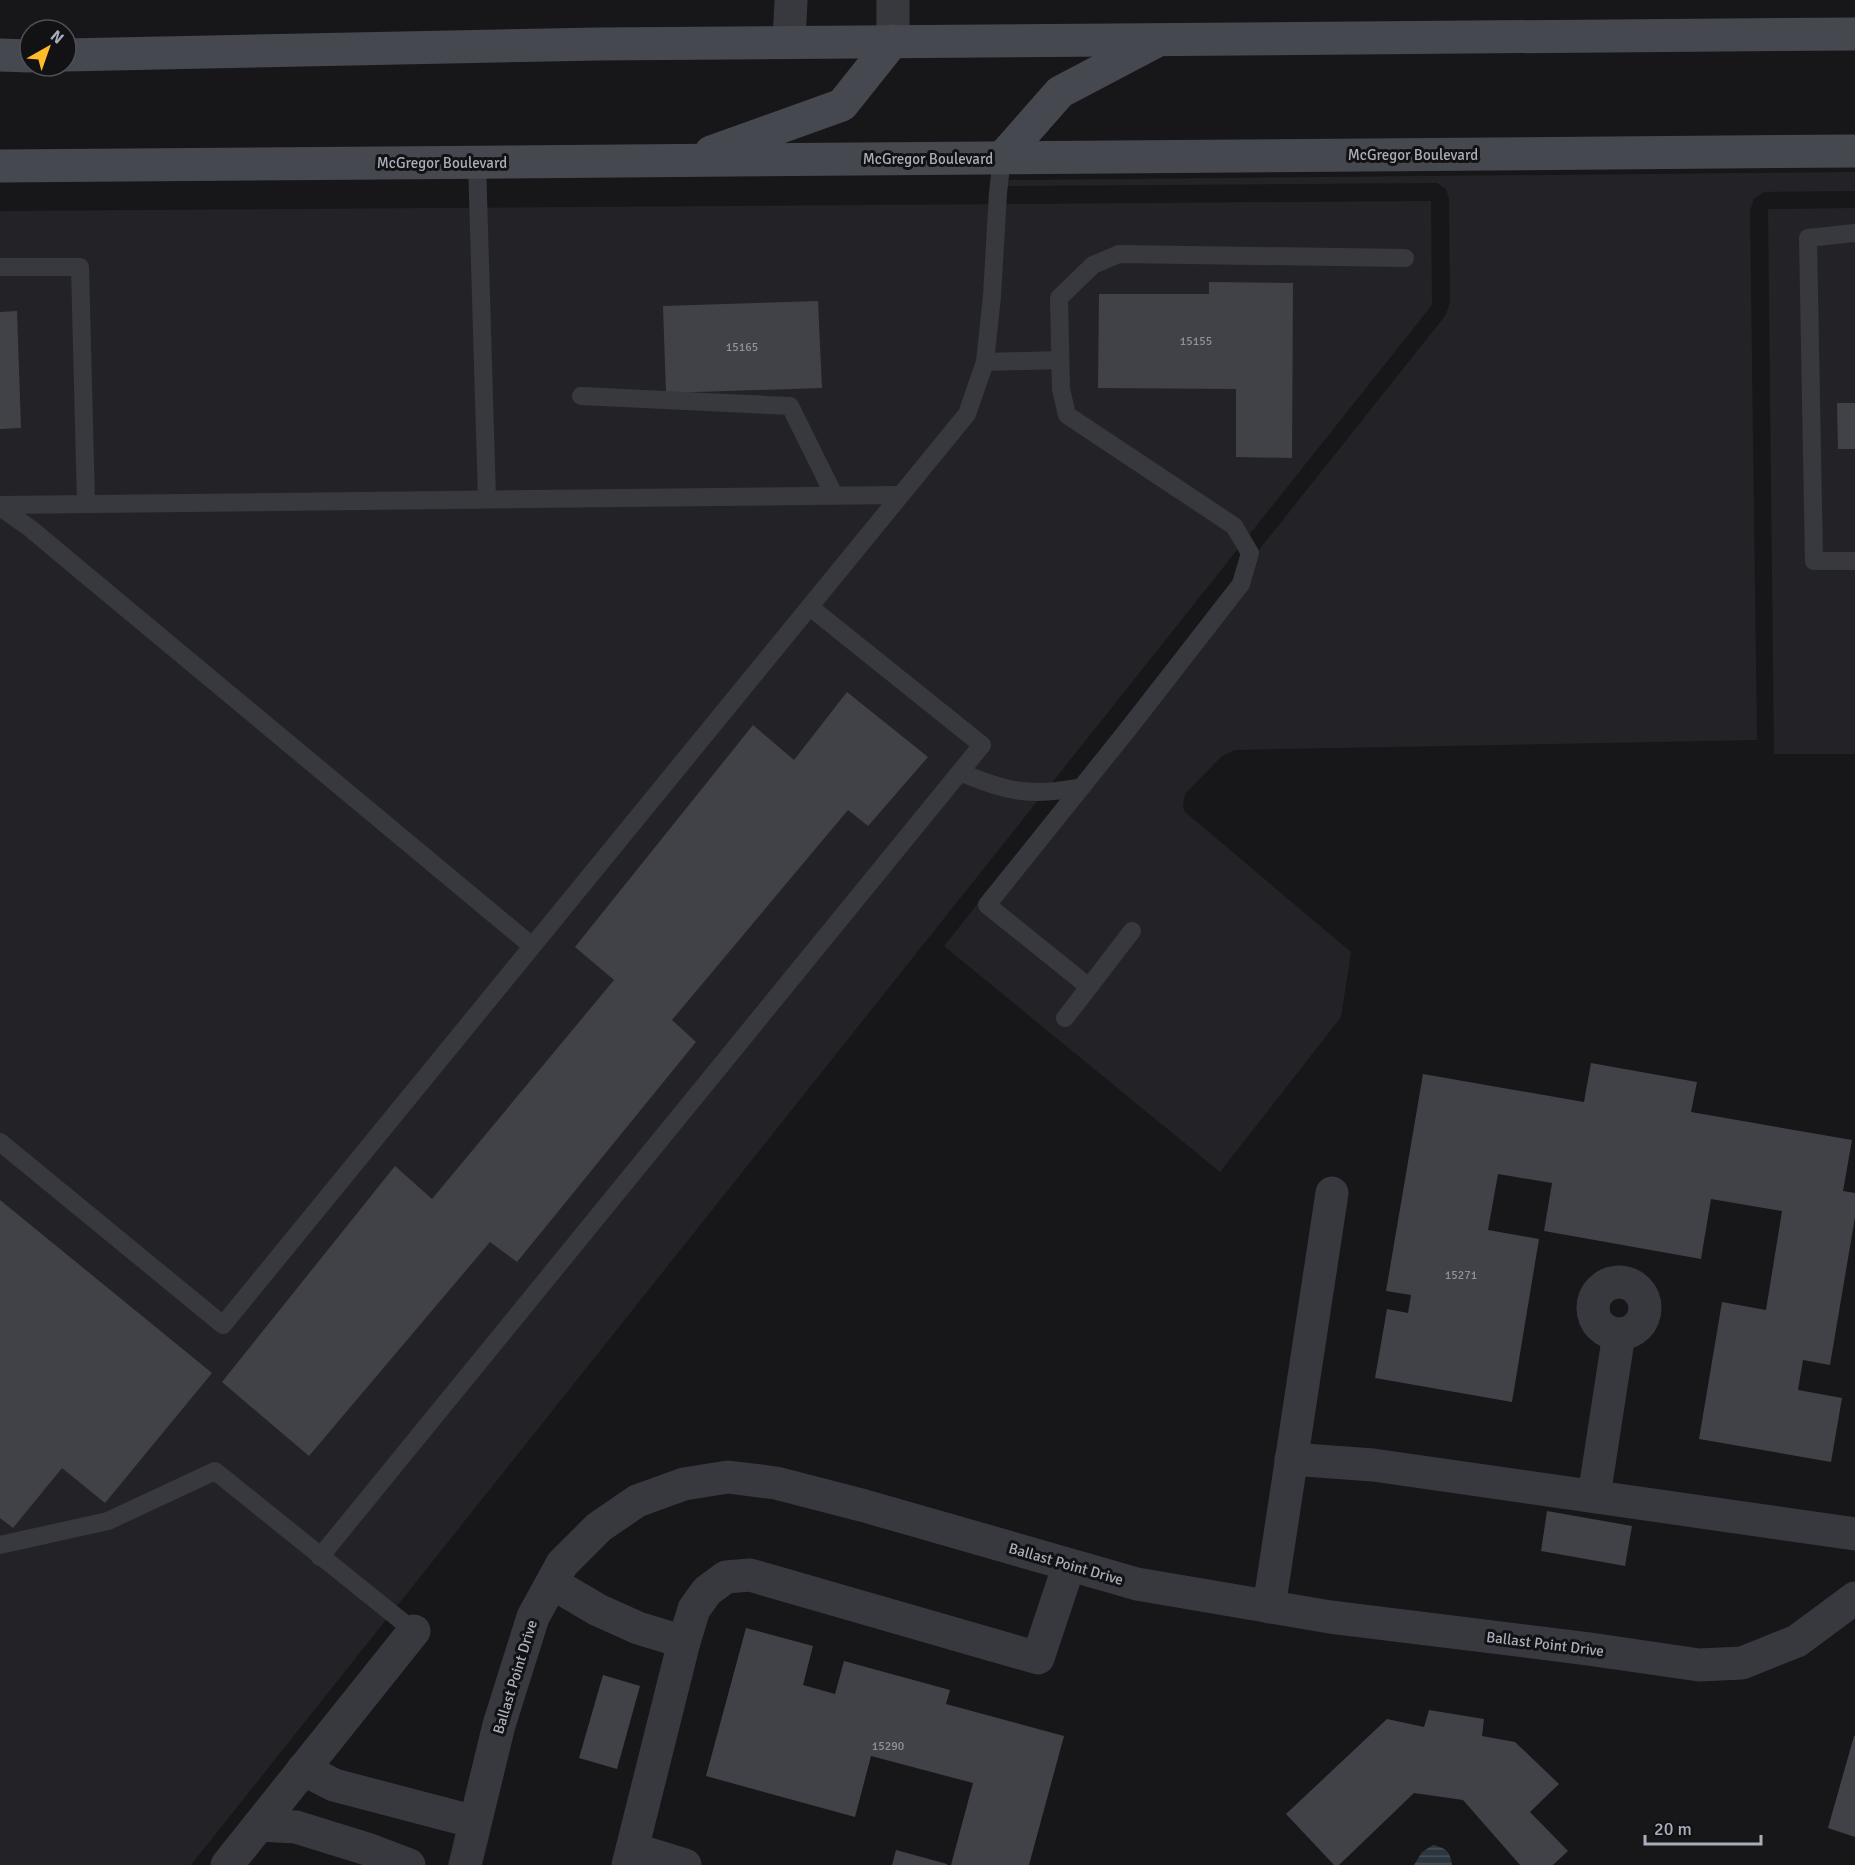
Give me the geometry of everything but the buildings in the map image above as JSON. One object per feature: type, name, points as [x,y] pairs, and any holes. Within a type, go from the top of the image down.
[{"type":"main road","points":[[78,55],[598,44],[1855,34]]},
{"type":"main road","points":[[1002,158],[1060,93],[1160,40]]},
{"type":"main road","points":[[687,161],[842,105],[892,41]]},
{"type":"main road","points":[[0,55],[18,56]]},
{"type":"main road","name":"McGregor Boulevard","points":[[0,166],[1855,151]]},
{"type":"street","points":[[789,42],[791,0]]},
{"type":"street","points":[[892,41],[893,0]]},
{"type":"street","points":[[1269,1606],[1332,1193]]},
{"type":"street","points":[[1594,1496],[1619,1334]]},
{"type":"street","points":[[1291,1459],[1374,1465],[1854,1531]]},
{"type":"street","name":"Ballast Point Drive","points":[[465,1865],[499,1725],[519,1660],[533,1617],[562,1564],[599,1527],[637,1501],[684,1484],[728,1477],[788,1486],[1137,1584],[1330,1617],[1699,1665],[1742,1663],[1797,1641],[1855,1598]]},
{"type":"street","points":[[686,1865],[630,1857],[694,1609],[707,1591],[726,1576],[750,1575],[1038,1658],[1069,1565]]},
{"type":"street","points":[[552,1583],[638,1628],[684,1642]]},
{"type":"street","points":[[227,1865],[414,1631]]},
{"type":"street","points":[[303,1770],[334,1785],[475,1822]]},
{"type":"street","points":[[259,1825],[296,1827],[409,1865]]},
{"type":"lane","points":[[0,1142],[223,1325],[967,414],[985,362],[1002,158]]},
{"type":"lane","points":[[477,162],[480,201],[487,499]]},
{"type":"lane","points":[[1855,233],[1808,238],[1814,561],[1855,561]]},
{"type":"lane","points":[[1089,987],[987,905],[1241,584],[1250,553],[1234,526],[1067,415],[1061,389],[1059,298],[1093,264],[1119,254],[1405,258]]},
{"type":"lane","points":[[0,267],[80,267],[86,504]]},
{"type":"lane","points":[[985,362],[1060,360]]},
{"type":"lane","points":[[580,396],[790,406],[834,495]]},
{"type":"lane","points":[[0,506],[900,495]]},
{"type":"lane","points":[[0,506],[532,946]]},
{"type":"lane","points":[[320,1557],[982,745],[810,607]]},
{"type":"lane","points":[[960,772],[991,785],[1020,792],[1052,793],[1082,787]]},
{"type":"lane","points":[[1065,1018],[1132,931]]},
{"type":"lane","points":[[0,1545],[108,1521],[214,1471],[414,1631]]},
{"type":"shaded area","points":[[1855,172],[1855,191],[1764,192],[1754,199],[1750,211],[1757,740],[1235,750],[1222,756],[1185,794],[1183,806],[1185,812],[1351,952],[1341,1017],[1220,1172],[944,946],[1445,316],[1450,303],[1449,199],[1446,189],[1437,183],[1005,186],[1010,180]]},
{"type":"shaded area","points":[[1431,201],[1432,305],[191,1865],[0,1865],[0,211]]},
{"type":"shaded area","points":[[1855,208],[1855,754],[1774,754],[1768,209]]},
{"type":"shaded area","points":[[1433,1845],[1447,1851],[1452,1865],[1414,1865],[1422,1852]]}]
